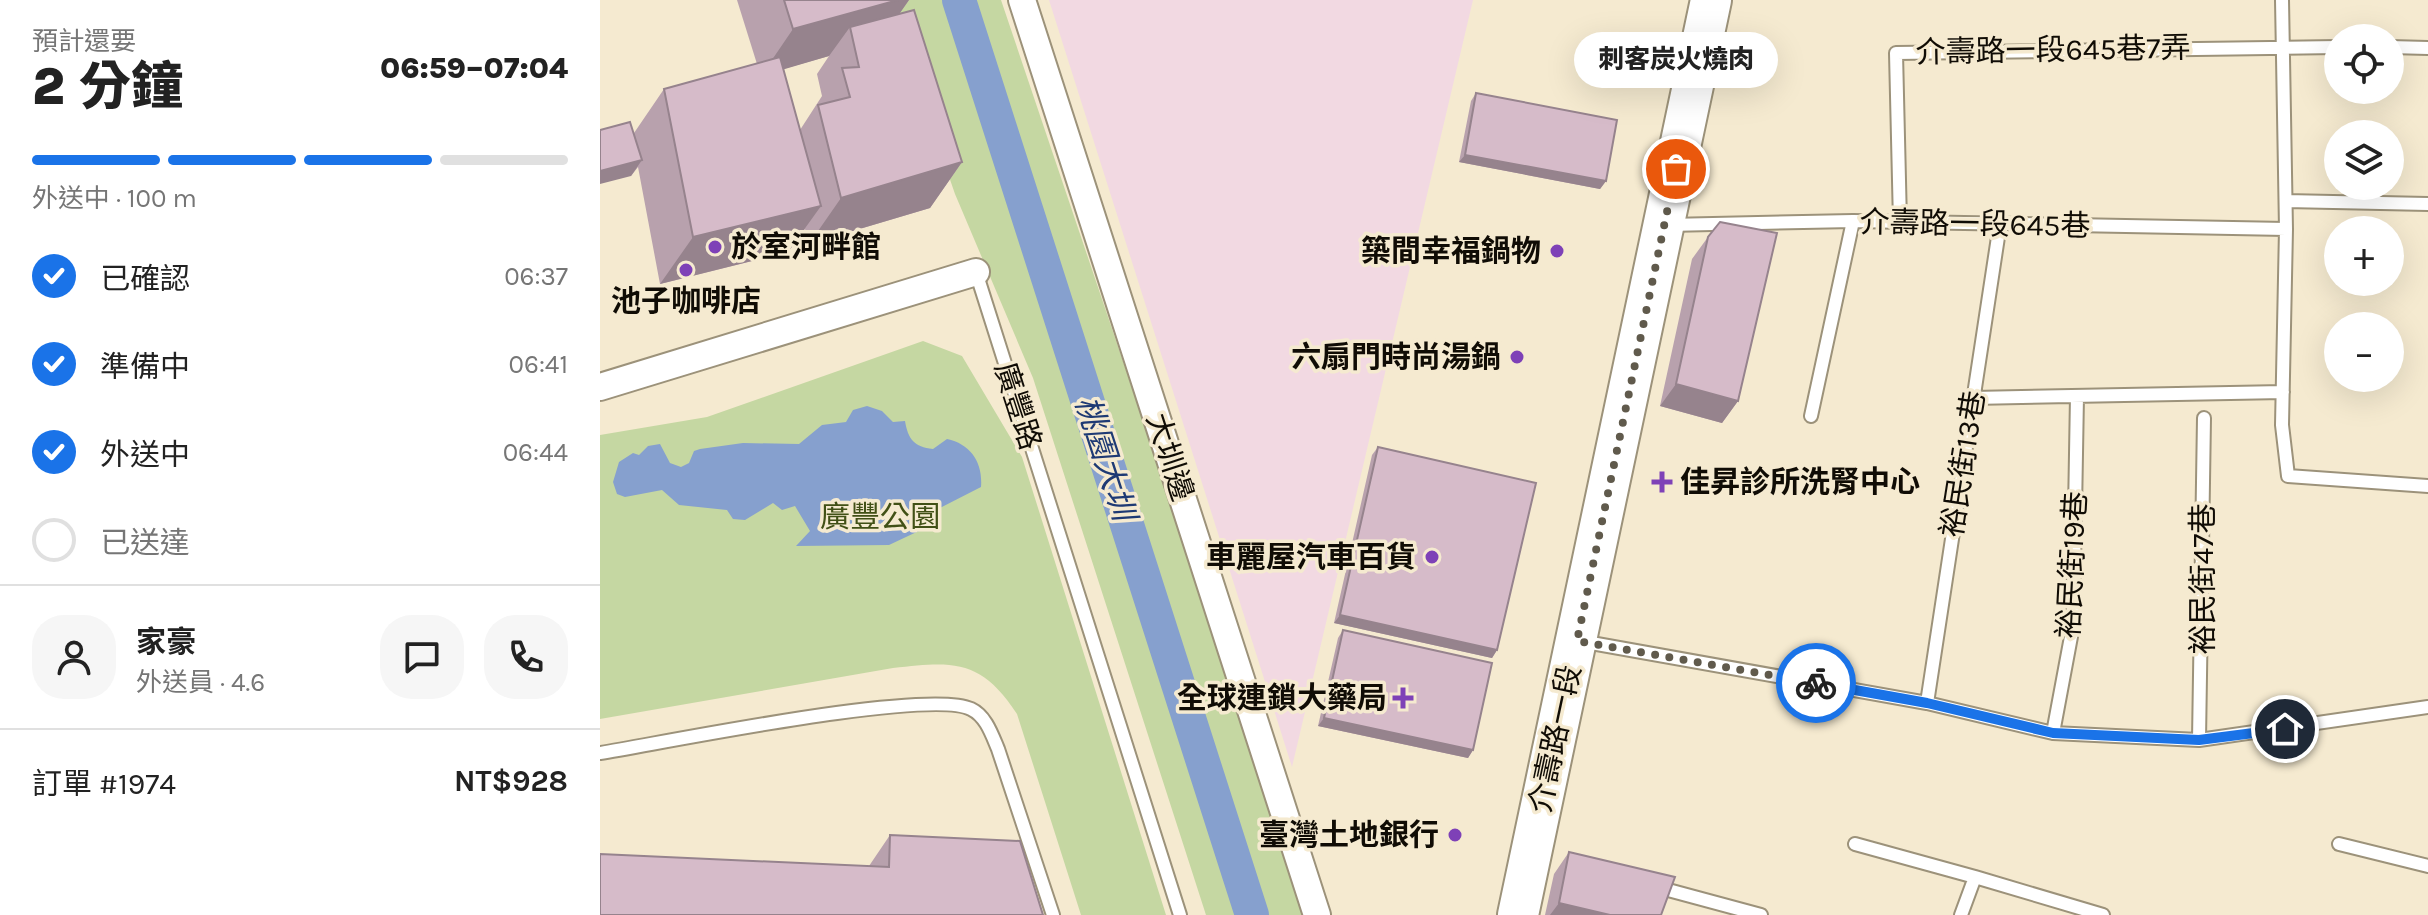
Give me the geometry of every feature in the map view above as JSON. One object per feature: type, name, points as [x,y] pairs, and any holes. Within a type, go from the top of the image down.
[{"type":"main road","name":"介壽路一段","points":[[1518,915],[1536,865],[1577,641],[1711,0]]},
{"type":"street","name":"大圳邊","points":[[1022,0],[1317,915]]},
{"type":"street","name":"廣豐路","points":[[600,387],[976,272]]},
{"type":"lane","points":[[2282,0],[2286,201],[2283,392],[2288,476],[2428,486]]},
{"type":"lane","points":[[2283,47],[2324,47]]},
{"type":"lane","name":"介壽路一段645巷7弄","points":[[1900,223],[1896,53],[2283,47]]},
{"type":"lane","points":[[2404,47],[2428,48]]},
{"type":"lane","points":[[2286,201],[2428,204]]},
{"type":"lane","name":"介壽路一段645巷","points":[[1665,225],[1853,221],[2286,229]]},
{"type":"lane","points":[[1811,416],[1853,221]]},
{"type":"lane","name":"裕民街13巷","points":[[1927,703],[2000,224]]},
{"type":"lane","name":"廣豐路","points":[[976,272],[1180,915]]},
{"type":"lane","points":[[1973,398],[2283,392]]},
{"type":"lane","name":"裕民街19巷","points":[[2053,733],[2073,626],[2077,396]]},
{"type":"lane","name":"裕民街47巷","points":[[2199,740],[2204,418]]},
{"type":"lane","points":[[1577,641],[1927,703],[2053,733],[2199,740],[2428,707]]},
{"type":"lane","points":[[600,753],[881,707],[950,703],[973,710],[987,725],[998,749],[1053,915]]},
{"type":"lane","points":[[1855,844],[2103,915]]},
{"type":"lane","points":[[2339,844],[2428,866]]},
{"type":"lane","points":[[1961,915],[1975,877]]},
{"type":"lane","points":[[1637,884],[1683,892],[1761,915]]},
{"type":"shaded area","points":[[1049,0],[1473,0],[1292,767]]},
{"type":"green space","points":[[888,0],[1001,0],[1310,915],[1206,915],[1033,378],[955,194]]},
{"type":"green space","name":"廣豐公園","points":[[923,341],[962,356],[1022,457],[1166,915],[1081,915],[1017,714],[991,683],[978,673],[964,668],[933,664],[893,668],[600,719],[600,435],[707,417]]},
{"type":"water","points":[[867,406],[882,411],[893,422],[905,421],[910,437],[921,446],[933,449],[947,439],[963,445],[974,456],[980,470],[981,487],[934,511],[923,529],[889,545],[796,546],[810,531],[795,506],[782,510],[773,503],[745,520],[733,519],[727,510],[679,505],[662,490],[625,497],[617,494],[613,482],[619,462],[633,453],[639,455],[648,446],[660,444],[670,463],[681,467],[689,463],[694,451],[700,449],[743,443],[799,444],[822,425],[846,422],[853,410]]},
{"type":"building","points":[[784,0],[898,0],[793,29]]},
{"type":"building","points":[[914,10],[962,162],[841,198],[818,105],[850,97],[842,68],[859,67],[850,27]]},
{"type":"building","points":[[780,57],[821,206],[693,237],[664,89]]},
{"type":"building","points":[[1476,93],[1617,120],[1606,181],[1465,155]]},
{"type":"building","points":[[630,122],[642,160],[600,171],[600,130]]},
{"type":"building","points":[[1720,222],[1777,233],[1738,401],[1676,384],[1708,237]]},
{"type":"building","name":"車麗屋汽車百貨","points":[[1378,447],[1536,483],[1497,650],[1340,615]]},
{"type":"building","name":"全球連鎖大藥局","points":[[1343,630],[1492,663],[1473,750],[1324,718]]},
{"type":"building","points":[[890,835],[1020,841],[1043,915],[600,915],[600,854],[889,867]]},
{"type":"building","points":[[1569,852],[1675,877],[1661,915],[1610,915],[1559,903]]},
{"type":"waterway","name":"桃園大圳","points":[[959,0],[1252,915]]},
{"type":"way so far","points":[[1676,169],[1577,641],[1816,683]]},
{"type":"place","name":"刺客炭火燒肉","points":[[1676,169]]},
{"type":"place","name":"於室河畔館","points":[[715,247]]},
{"type":"place","name":"築間幸福鍋物","points":[[1557,251]]},
{"type":"place","name":"池子咖啡店","points":[[686,270]]},
{"type":"place","name":"六扇門時尚湯鍋","points":[[1517,357]]},
{"type":"place","name":"佳昇診所洗腎中心","points":[[1662,482]]},
{"type":"place","name":"車麗屋汽車百貨","points":[[1432,557]]},
{"type":"place","name":"全球連鎖大藥局","points":[[1403,698]]},
{"type":"place","name":"臺灣土地銀行","points":[[1455,835]]},
{"type":"route","points":[[1816,683],[1927,703],[2053,733],[2199,740],[2285,729]]}]
